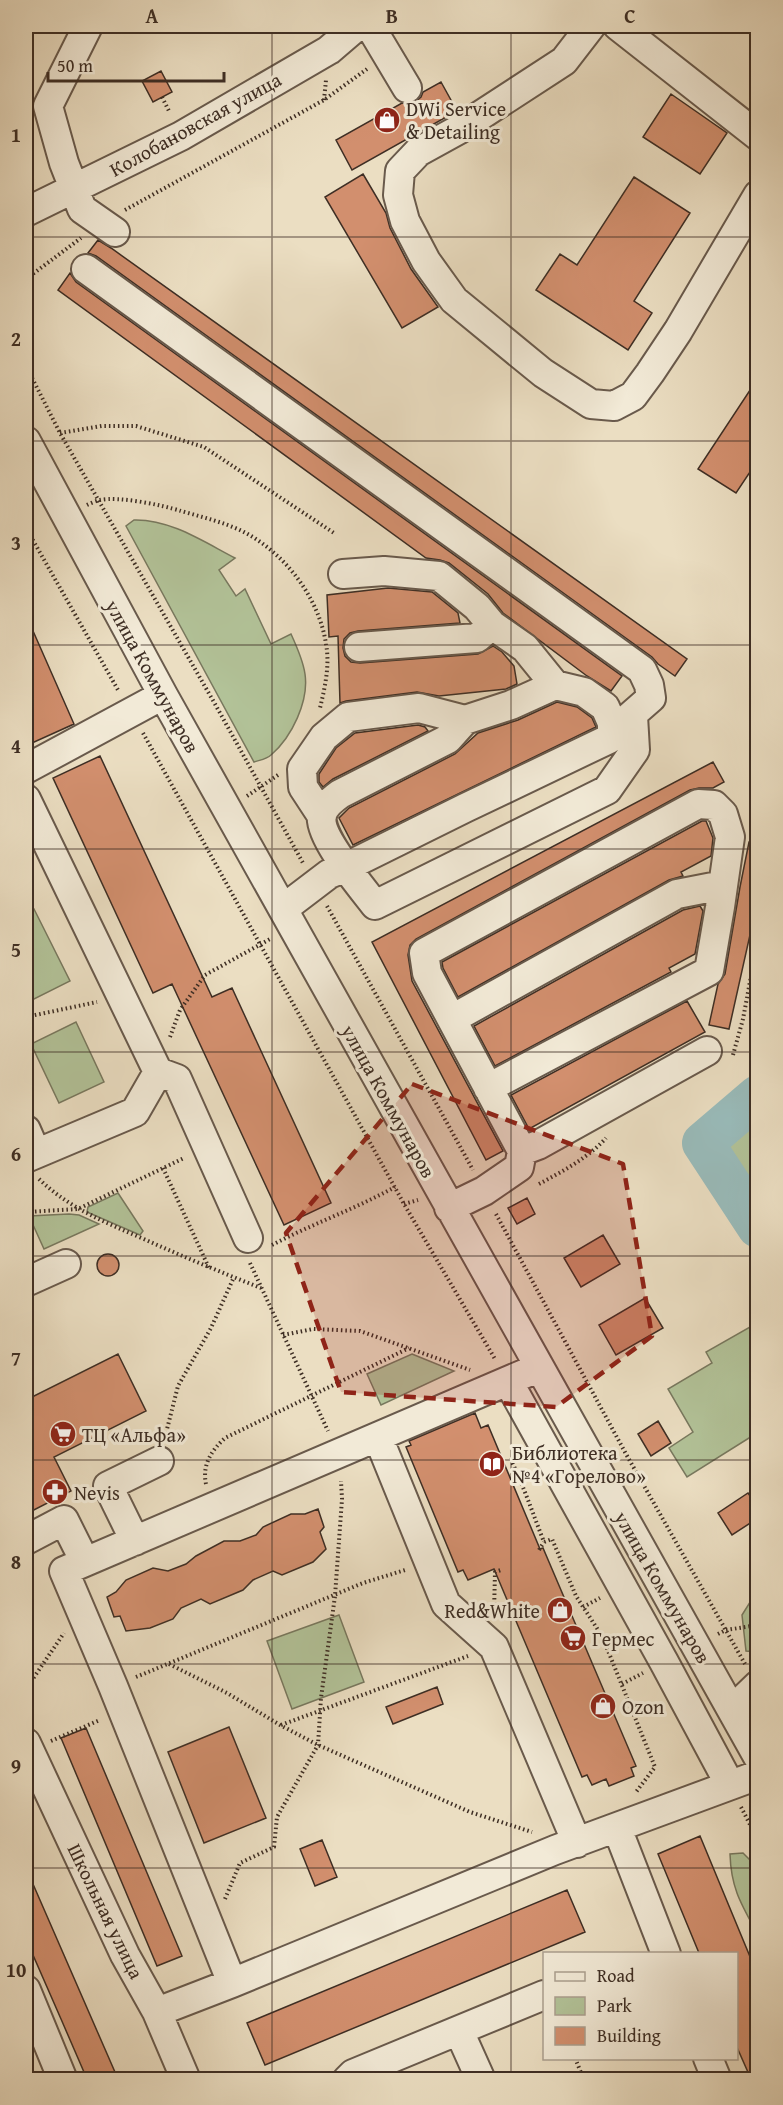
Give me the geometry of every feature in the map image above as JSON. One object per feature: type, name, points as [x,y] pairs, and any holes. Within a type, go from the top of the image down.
[{"type":"street","points":[[88,26],[48,106],[57,144],[82,209],[108,227]]},
{"type":"street","name":"Колобановская улица","points":[[26,212],[191,130],[329,50],[357,26]]},
{"type":"street","points":[[370,26],[407,88]]},
{"type":"street","points":[[591,26],[564,61],[458,130],[418,153],[400,171],[399,195],[405,221],[426,261],[454,300],[543,373],[591,404],[614,406],[633,396],[650,373],[678,331],[758,195]]},
{"type":"street","points":[[618,26],[758,135]]},
{"type":"street","points":[[86,269],[642,670],[649,685],[651,698],[609,739],[329,874],[282,909]]},
{"type":"street","name":"улица Коммунаров","points":[[26,441],[282,909],[758,1757]]},
{"type":"street","points":[[343,574],[384,571],[439,576],[477,607],[492,625],[525,648],[555,685],[584,692],[605,707],[612,723],[623,723]]},
{"type":"street","points":[[359,647],[477,638],[492,625]]},
{"type":"street","points":[[322,816],[330,801],[340,794],[448,739],[465,720],[511,705],[555,685]]},
{"type":"street","points":[[26,769],[163,695]]},
{"type":"street","points":[[465,720],[418,708],[348,717],[324,737],[302,769],[303,788],[322,816],[324,832],[346,867],[375,905],[607,790],[635,750],[623,723]]},
{"type":"street","points":[[26,799],[158,1072],[177,1079],[208,1147],[258,1243]]},
{"type":"street","points":[[449,1208],[484,1191],[519,1167],[522,1151],[488,1088],[452,1019],[427,974],[424,953],[698,804],[714,805],[723,814],[730,837],[709,971],[488,1088]]},
{"type":"street","points":[[452,1019],[677,894],[723,885]]},
{"type":"street","points":[[522,1151],[538,1145],[707,1051]]},
{"type":"street","points":[[30,1153],[135,1112],[158,1072]]},
{"type":"street","points":[[26,1282],[66,1264]]},
{"type":"street","points":[[232,1983],[118,1698],[64,1571],[538,1368]]},
{"type":"street","points":[[505,1382],[664,1662],[730,1785]]},
{"type":"street","points":[[378,1437],[446,1604],[494,1647],[566,1846]]},
{"type":"street","points":[[135,1541],[108,1486],[159,1461]]},
{"type":"street","points":[[26,1539],[64,1520],[85,1562]]},
{"type":"street","points":[[732,1710],[757,1685]]},
{"type":"street","name":"Школьная улица","points":[[27,1749],[125,1955],[158,2012],[186,2079]]},
{"type":"street","points":[[158,2012],[566,1846],[758,1775]]},
{"type":"street","points":[[628,1824],[666,1952]]},
{"type":"street","points":[[26,1990],[63,2079]]},
{"type":"street","points":[[347,2079],[353,2074],[543,1995]]},
{"type":"street","points":[[459,2031],[481,2079]]},
{"type":"street","points":[[709,2060],[717,2079]]},
{"type":"path","points":[[26,279],[108,227],[324,100],[387,54]]},
{"type":"path","points":[[162,97],[171,115]]},
{"type":"path","points":[[26,366],[60,433],[215,704],[484,1191],[626,1454],[757,1685]]},
{"type":"path","points":[[60,433],[102,426],[136,426],[204,447],[334,533]]},
{"type":"path","points":[[100,500],[166,506],[226,524],[244,532],[276,554],[304,586],[327,645],[326,681],[319,709]]},
{"type":"path","points":[[26,528],[505,1382]]},
{"type":"path","points":[[260,788],[279,774]]},
{"type":"path","points":[[158,1072],[180,1010],[205,975],[261,944]]},
{"type":"path","points":[[26,1017],[122,998]]},
{"type":"path","points":[[26,1212],[78,1209],[208,1147]]},
{"type":"path","points":[[30,1153],[52,1191],[78,1209],[209,1268],[261,1288]]},
{"type":"path","points":[[163,1168],[209,1268]]},
{"type":"path","points":[[211,1932],[240,1863],[274,1847],[277,1817],[318,1745],[335,1596],[342,1499],[338,1453],[244,1250],[258,1243],[292,1234],[351,1209],[394,1187]]},
{"type":"path","points":[[404,1204],[411,1202]]},
{"type":"path","points":[[159,1461],[178,1386],[211,1328],[234,1278]]},
{"type":"path","points":[[283,1335],[313,1329],[360,1331],[505,1382]]},
{"type":"path","points":[[212,1508],[204,1470],[217,1446],[225,1438],[409,1348]]},
{"type":"path","points":[[511,1460],[525,1488],[525,1498],[544,1542]]},
{"type":"path","points":[[539,1550],[544,1542],[552,1539],[576,1596],[602,1636],[656,1767],[631,1799],[628,1824]]},
{"type":"path","points":[[27,1749],[118,1698],[169,1664],[363,1583],[429,1563]]},
{"type":"path","points":[[280,1725],[494,1647],[495,1572],[501,1570]]},
{"type":"path","points":[[26,1689],[80,1610]]},
{"type":"path","points":[[726,1630],[758,1625]]},
{"type":"path","points":[[169,1664],[227,1693],[318,1745],[470,1812],[566,1846]]},
{"type":"path","points":[[730,1785],[758,1840]]},
{"type":"path","points":[[576,2060],[584,2079]]},
{"type":"path","points":[[303,2079],[316,2077],[323,2079]]},
{"type":"highlighted area","points":[[412,1084],[623,1164],[652,1336],[556,1407],[341,1392],[286,1233]]},
{"type":"green space","points":[[134,520],[174,527],[235,558],[219,570],[236,596],[245,589],[271,644],[291,634],[304,669],[306,684],[302,707],[286,739],[268,758],[254,762],[126,526]]},
{"type":"green space","points":[[34,909],[70,981],[26,1003],[26,913]]},
{"type":"green space","points":[[76,1022],[104,1082],[59,1103],[31,1044]]},
{"type":"green space","points":[[757,1102],[757,1211],[713,1142]]},
{"type":"green space","points":[[118,1193],[143,1231],[140,1235],[87,1212],[88,1207]]},
{"type":"green space","points":[[79,1215],[99,1224],[44,1249],[29,1216]]},
{"type":"green space","points":[[757,1323],[757,1433],[687,1477],[669,1448],[693,1432],[668,1389],[712,1363],[706,1352]]},
{"type":"green space","points":[[412,1354],[454,1371],[381,1405],[367,1374]]},
{"type":"green space","points":[[757,1591],[757,1652],[746,1651],[742,1615]]},
{"type":"green space","points":[[339,1615],[364,1682],[292,1709],[267,1641]]},
{"type":"green space","points":[[743,1853],[757,1867],[757,1933],[742,1904],[732,1877],[730,1854]]},
{"type":"building","points":[[161,71],[172,92],[153,102],[142,81]]},
{"type":"building","points":[[441,82],[457,111],[352,170],[336,140],[402,103],[415,102],[423,92]]},
{"type":"building","points":[[671,94],[727,133],[700,174],[643,137]]},
{"type":"building","points":[[363,174],[386,213],[390,228],[411,269],[438,307],[402,328],[325,197]]},
{"type":"building","points":[[634,177],[690,213],[634,301],[652,313],[628,350],[536,290],[560,254],[577,265]]},
{"type":"building","points":[[98,240],[687,659],[675,676],[652,657],[96,256],[88,253]]},
{"type":"building","points":[[70,273],[76,282],[622,676],[611,691],[587,676],[503,613],[488,594],[449,563],[426,558],[58,290]]},
{"type":"building","points":[[758,378],[758,460],[736,493],[698,469]]},
{"type":"building","points":[[388,588],[432,592],[458,613],[460,623],[350,633],[344,639],[343,648],[345,656],[351,662],[478,654],[493,646],[502,652],[514,666],[517,684],[506,689],[439,696],[417,692],[340,703],[338,636],[329,637],[327,595]]},
{"type":"building","points":[[26,615],[74,724],[32,743],[26,728]]},
{"type":"building","points":[[557,702],[577,707],[592,718],[596,727],[353,845],[339,818],[349,808],[455,754],[478,733],[518,720]]},
{"type":"building","points":[[418,725],[425,727],[428,731],[333,779],[323,787],[319,782],[319,774],[336,748],[355,733]]},
{"type":"building","points":[[100,756],[212,997],[232,988],[331,1203],[284,1225],[172,984],[153,993],[53,778]]},
{"type":"building","points":[[713,762],[724,782],[713,788],[690,790],[416,939],[410,945],[408,955],[412,981],[503,1151],[486,1160],[372,942]]},
{"type":"building","points":[[702,821],[706,821],[713,838],[711,856],[681,872],[683,876],[669,880],[458,997],[442,962]]},
{"type":"building","points":[[749,842],[758,843],[758,899],[729,1029],[709,1025],[718,984],[725,974]]},
{"type":"building","points":[[700,906],[703,911],[695,954],[669,968],[671,972],[495,1066],[474,1026],[683,910]]},
{"type":"building","points":[[687,1001],[705,1032],[529,1129],[511,1095]]},
{"type":"building","points":[[527,1198],[535,1214],[517,1224],[508,1208]]},
{"type":"building","points":[[603,1235],[620,1264],[581,1287],[564,1258]]},
{"type":"building","points":[[104,1254],[112,1254],[119,1261],[119,1269],[112,1276],[104,1276],[97,1269],[97,1261]]},
{"type":"building","points":[[645,1298],[663,1328],[616,1355],[599,1325]]},
{"type":"building","name":"ТЦ «Альфа»","points":[[118,1354],[146,1411],[54,1457],[71,1491],[26,1514],[26,1400]]},
{"type":"building","points":[[475,1413],[481,1428],[488,1425],[636,1766],[631,1768],[634,1776],[609,1786],[606,1779],[592,1785],[587,1775],[582,1777],[494,1569],[468,1580],[463,1570],[458,1572],[406,1447],[411,1445],[409,1441]]},
{"type":"building","points":[[658,1421],[671,1443],[651,1456],[638,1434]]},
{"type":"building","points":[[748,1493],[758,1507],[758,1518],[732,1535],[718,1513]]},
{"type":"building","points":[[318,1509],[324,1527],[320,1532],[326,1549],[313,1562],[282,1575],[273,1571],[253,1580],[243,1590],[210,1604],[201,1599],[181,1608],[173,1619],[150,1628],[126,1631],[120,1616],[114,1617],[107,1597],[116,1592],[126,1580],[153,1568],[168,1571],[186,1564],[224,1541],[240,1541],[256,1535],[263,1527],[291,1514],[305,1514]]},
{"type":"building","points":[[437,1687],[443,1704],[393,1724],[386,1707]]},
{"type":"building","points":[[229,1727],[266,1818],[204,1843],[168,1752]]},
{"type":"building","points":[[86,1728],[182,1956],[157,1966],[61,1738]]},
{"type":"building","points":[[700,1836],[758,1976],[758,2079],[751,2079],[738,2050],[738,1952],[699,1952],[658,1854]]},
{"type":"building","points":[[322,1840],[337,1877],[315,1886],[300,1849]]},
{"type":"building","points":[[26,1868],[118,2079],[87,2079],[26,1939]]},
{"type":"building","points":[[567,1890],[585,1932],[265,2065],[247,2023]]},
{"type":"waterway","points":[[758,1096],[703,1143],[758,1227]]},
{"type":"place","name":"DWi Service & Detailing","points":[[387,120]]},
{"type":"place","name":"ТЦ «Альфа»","points":[[63,1434]]},
{"type":"place","name":"Библиотека №4 «Горелово»","points":[[492,1464]]},
{"type":"place","name":"Nevis","points":[[55,1492]]},
{"type":"place","name":"Red&White","points":[[560,1610]]},
{"type":"place","name":"Гермес","points":[[573,1638]]},
{"type":"place","name":"Ozon","points":[[603,1706]]}]
